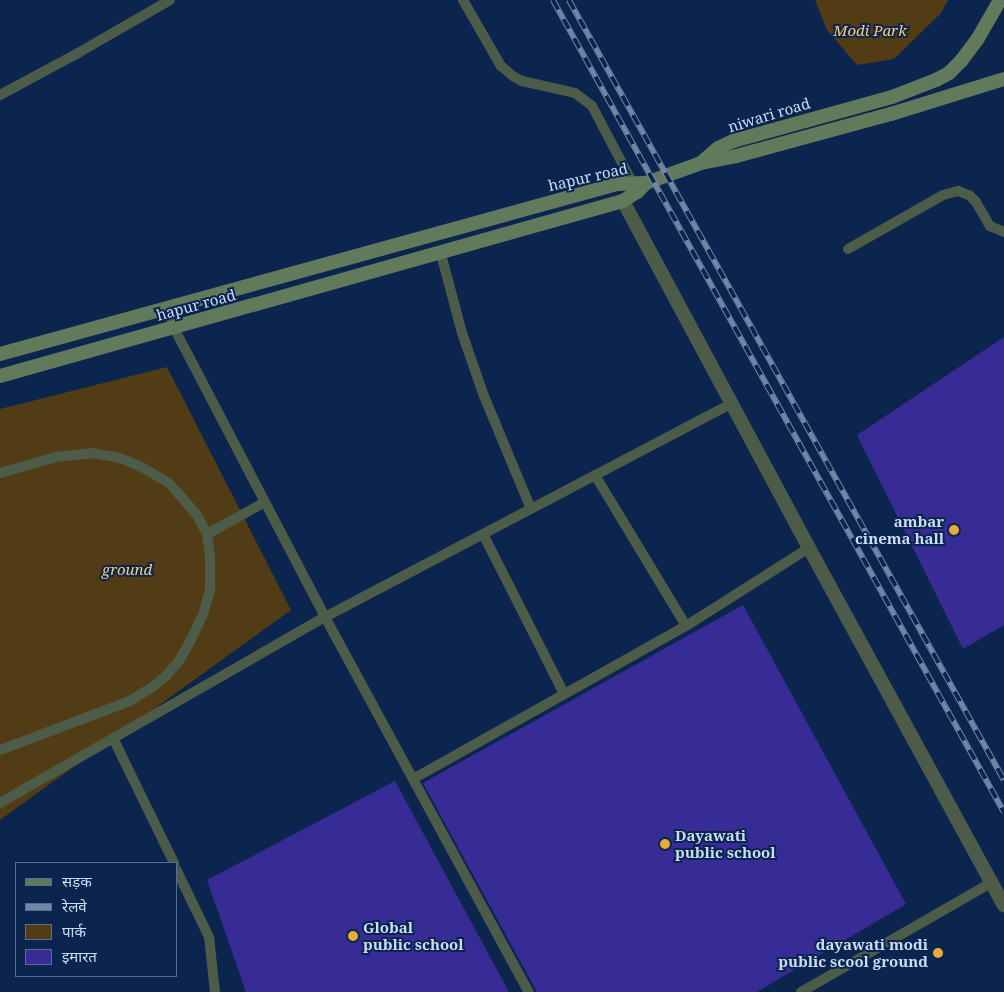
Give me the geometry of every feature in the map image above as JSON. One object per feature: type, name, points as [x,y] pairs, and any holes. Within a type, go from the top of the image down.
[{"type":"main road","name":"niwari road","points":[[701,162],[718,148],[733,142],[892,97],[949,73],[961,62],[977,40],[1000,0]]},
{"type":"main road","name":"niwari road","points":[[701,162],[736,156],[891,114],[1004,79]]},
{"type":"main road","points":[[646,183],[701,162]]},
{"type":"main road","name":"hapur road","points":[[0,354],[251,284],[632,182],[646,183]]},
{"type":"main road","name":"hapur road","points":[[0,376],[440,254],[622,201],[637,192],[646,183]]},
{"type":"main road","points":[[251,284],[256,305]]},
{"type":"street","points":[[622,201],[732,403],[808,548],[1004,905]]},
{"type":"lane","points":[[0,94],[78,53],[170,0]]},
{"type":"lane","points":[[463,0],[501,66],[513,76],[522,81],[574,93],[592,106],[632,182]]},
{"type":"lane","points":[[848,249],[943,195],[958,191],[969,195],[976,202],[990,226],[1004,232]]},
{"type":"lane","points":[[440,254],[462,333],[484,396],[531,509]]},
{"type":"lane","points":[[168,307],[174,328],[325,617],[529,992]]},
{"type":"lane","points":[[0,803],[325,617],[732,403]]},
{"type":"lane","points":[[0,473],[56,457],[92,453],[120,458],[143,468],[169,483],[197,516],[207,534],[210,556],[210,590],[203,614],[183,654],[166,675],[154,686],[130,701],[0,750]]},
{"type":"lane","points":[[595,476],[686,626]]},
{"type":"lane","points":[[207,534],[265,502]]},
{"type":"lane","points":[[483,534],[564,694]]},
{"type":"lane","points":[[413,778],[686,626],[808,548]]},
{"type":"lane","points":[[113,738],[174,862]]},
{"type":"lane","points":[[178,873],[209,937],[215,992]]},
{"type":"lane","points":[[802,992],[992,882]]},
{"type":"green space","name":"Modi Park","points":[[815,0],[948,0],[941,13],[894,59],[857,65],[827,30]]},
{"type":"green space","name":"ground","points":[[167,367],[291,610],[0,820],[0,409]]},
{"type":"building","name":"ambar cinema hall","points":[[1004,337],[1004,625],[963,649],[857,435]]},
{"type":"building","name":"Dayawati public school","points":[[743,605],[906,904],[757,992],[537,992],[423,783]]},
{"type":"building","name":"Global public school","points":[[395,781],[509,992],[246,992],[207,880]]},
{"type":"railway","points":[[553,0],[1004,812]]},
{"type":"railway","points":[[569,0],[1004,780]]},
{"type":"place","name":"ambar cinema hall","points":[[954,530]]},
{"type":"place","name":"Dayawati public school","points":[[665,844]]},
{"type":"place","name":"Global public school","points":[[353,936]]},
{"type":"place","name":"dayawati modi public scool ground","points":[[938,953]]}]
